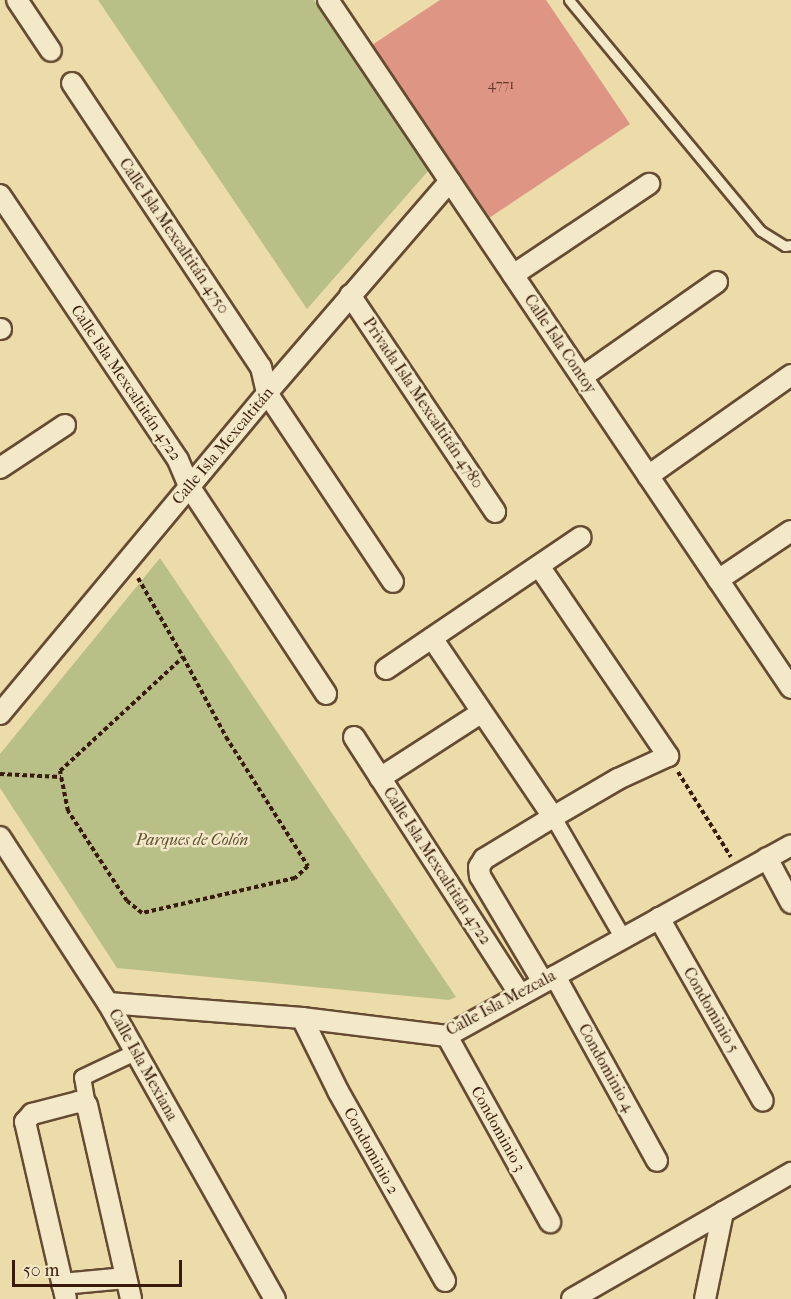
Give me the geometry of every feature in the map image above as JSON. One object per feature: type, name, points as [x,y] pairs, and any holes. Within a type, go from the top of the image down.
[{"type":"street","points":[[17,0],[51,51]]},
{"type":"street","name":"Calle Isla Contoy","points":[[328,0],[718,580],[788,679]]},
{"type":"street","name":"Calle Isla Mexcaltitán 4750","points":[[72,83],[261,367],[267,393],[393,582]]},
{"type":"street","name":"Calle Isla Mexcaltitán","points":[[0,714],[267,393],[450,182]]},
{"type":"street","points":[[513,275],[649,184]]},
{"type":"street","name":"Calle Isla Mexcaltitán 4722","points":[[0,195],[178,460],[189,486],[326,694]]},
{"type":"street","points":[[582,377],[717,282]]},
{"type":"street","name":"Privada Isla Mexcaltitán 4780","points":[[350,295],[495,512]]},
{"type":"street","points":[[648,476],[791,375]]},
{"type":"street","points":[[0,468],[65,425]]},
{"type":"street","points":[[718,580],[791,531]]},
{"type":"street","points":[[386,669],[581,537]]},
{"type":"street","points":[[538,566],[668,756],[618,779],[553,817]]},
{"type":"street","points":[[432,638],[553,817],[623,938]]},
{"type":"street","points":[[380,778],[482,712]]},
{"type":"street","name":"Calle Isla Mexcaltitán 4722","points":[[354,737],[520,995]]},
{"type":"street","name":"Condominio 4","points":[[553,817],[484,860],[478,867],[480,876],[549,979],[657,1161]]},
{"type":"street","name":"Calle Isla Mexiana","points":[[0,837],[108,1003],[275,1299]]},
{"type":"street","name":"Calle Isla Mezcala","points":[[108,1003],[302,1018],[447,1036],[791,845]]},
{"type":"street","points":[[767,858],[791,903]]},
{"type":"street","name":"Condominio 5","points":[[659,918],[763,1101]]},
{"type":"street","name":"Condominio 2","points":[[302,1018],[338,1091],[445,1281]]},
{"type":"street","name":"Condominio 3","points":[[447,1036],[550,1222]]},
{"type":"street","points":[[131,1299],[82,1077],[135,1052]]},
{"type":"street","points":[[87,1106],[78,1102],[32,1114],[25,1122],[64,1292],[126,1278]]},
{"type":"street","points":[[572,1299],[791,1173]]},
{"type":"street","points":[[705,1299],[723,1212]]},
{"type":"lane","points":[[569,0],[761,231],[785,246],[791,244]]},
{"type":"path","points":[[128,559],[183,657],[226,737],[308,866],[295,878],[142,913],[127,901],[68,811],[61,777],[63,765],[183,657]]},
{"type":"path","points":[[668,756],[728,849],[738,874]]},
{"type":"path","points":[[0,774],[61,777]]},
{"type":"green space","points":[[98,0],[314,0],[429,170],[307,309]]},
{"type":"green space","name":"Parques de Colón","points":[[160,558],[456,997],[449,1000],[117,968],[0,788],[0,754]]},
{"type":"building","points":[[440,0],[546,0],[630,124],[489,218],[372,45]]}]
